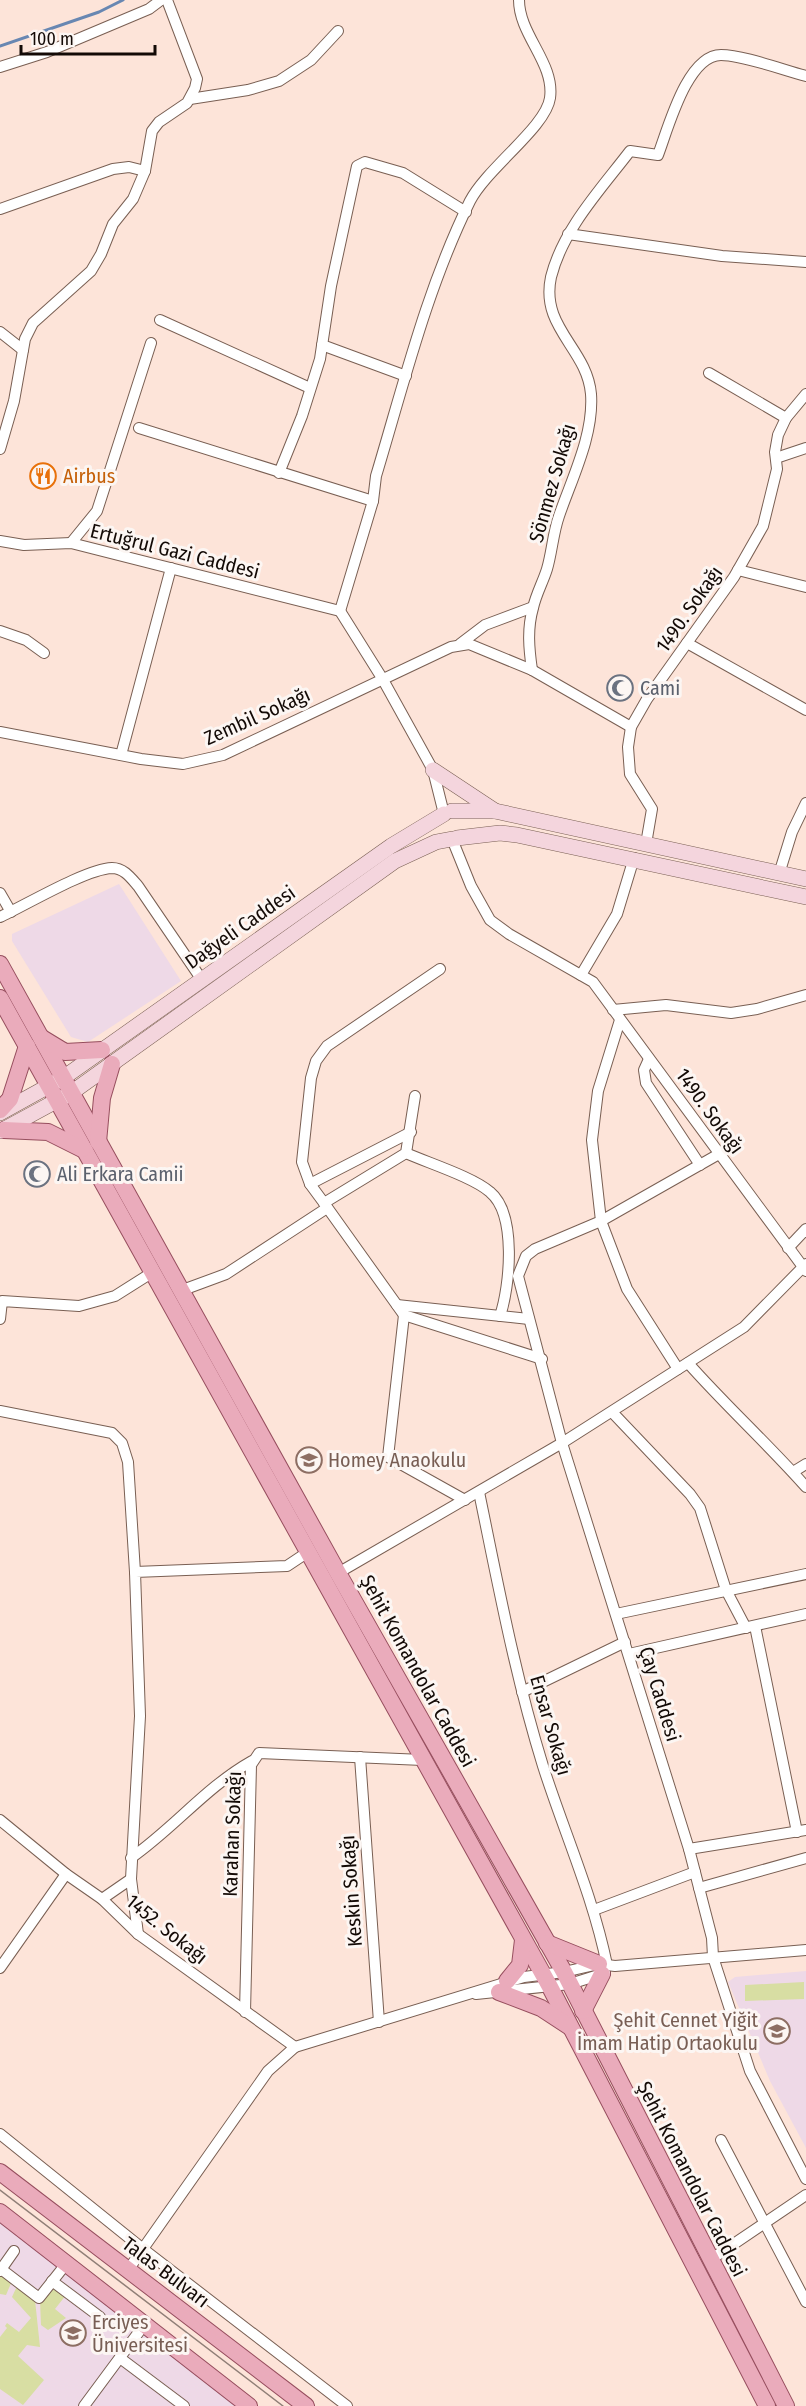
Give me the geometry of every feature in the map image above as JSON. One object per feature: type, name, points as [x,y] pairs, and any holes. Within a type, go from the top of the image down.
[{"type":"main road","name":"Şehit Komandolar Caddesi","points":[[0,964],[33,1042],[56,1082],[71,1093],[92,1146],[153,1272],[547,1980],[767,2406]]},
{"type":"main road","name":"Şehit Komandolar Caddesi","points":[[1,1001],[33,1042]]},
{"type":"main road","points":[[102,1050],[65,1052],[33,1042],[1,1121],[48,1132],[92,1146],[112,1064]]},
{"type":"main road","name":"Şehit Komandolar Caddesi","points":[[56,1082],[56,1102],[92,1146],[180,1291],[567,1978],[786,2406]]},
{"type":"main road","points":[[523,1939],[520,1965],[503,1986],[574,2031]]},
{"type":"main road","points":[[547,1943],[605,1967],[583,2012]]},
{"type":"main road","name":"Talas Bulvarı","points":[[0,2172],[306,2406]]},
{"type":"main road","points":[[0,2212],[249,2406]]},
{"type":"street","points":[[0,67],[68,43],[149,9],[161,0]]},
{"type":"street","points":[[167,0],[197,79],[190,99]]},
{"type":"street","points":[[448,813],[433,770],[382,678],[340,610],[373,501],[376,476],[440,265],[481,183],[537,125],[550,100],[551,83],[524,24],[519,0]]},
{"type":"street","points":[[0,449],[14,401],[23,350],[33,323],[90,271],[101,254],[113,224],[133,199],[145,171],[152,131],[159,122],[190,99],[248,90],[279,81],[311,60],[338,31]]},
{"type":"street","name":"Sönmez Sokağı","points":[[532,670],[528,637],[533,607],[547,570],[558,519],[578,466],[587,431],[591,394],[585,370],[561,334],[553,317],[550,300],[551,278],[568,234],[630,151],[658,156],[685,85],[698,64],[710,57],[727,55],[806,76]]},
{"type":"street","points":[[279,473],[310,388],[322,345],[335,263],[354,172],[359,164],[365,162],[403,173],[466,212]]},
{"type":"street","points":[[0,209],[113,169],[129,167],[145,171]]},
{"type":"street","points":[[568,234],[699,253],[806,262]]},
{"type":"street","points":[[160,320],[310,388]]},
{"type":"street","points":[[0,332],[23,350]]},
{"type":"street","points":[[71,543],[97,511],[151,343]]},
{"type":"street","points":[[322,345],[406,376]]},
{"type":"street","points":[[709,373],[786,418]]},
{"type":"street","name":"1490. Sokağı","points":[[646,844],[652,809],[630,774],[628,747],[631,727],[738,570],[763,526],[777,469],[777,435],[786,418],[806,394]]},
{"type":"street","points":[[139,428],[373,501]]},
{"type":"street","points":[[776,458],[806,448]]},
{"type":"street","name":"Ertuğrul Gazi Caddesi","points":[[0,541],[24,545],[71,543],[340,610]]},
{"type":"street","points":[[121,755],[171,568]]},
{"type":"street","points":[[738,570],[806,587]]},
{"type":"street","name":"Zembil Sokağı","points":[[0,732],[121,755],[183,764],[223,755],[382,678],[460,644],[485,625],[533,607]]},
{"type":"street","points":[[0,631],[26,640],[44,653]]},
{"type":"street","points":[[460,644],[478,647],[532,670],[631,727]]},
{"type":"street","points":[[687,644],[806,710]]},
{"type":"street","points":[[433,770],[495,811]]},
{"type":"street","points":[[779,874],[792,832],[806,803]]},
{"type":"street","points":[[455,838],[444,836],[439,830],[439,821],[448,813],[495,811],[806,879]]},
{"type":"street","name":"Dağyeli Caddesi","points":[[1,1121],[391,846],[448,813]]},
{"type":"street","name":"Dağyeli Caddesi","points":[[1,1121],[56,1102],[71,1093],[395,861],[436,842],[500,833],[518,835],[634,858],[806,897]]},
{"type":"street","name":"1490. Sokağı","points":[[455,838],[471,886],[490,920],[509,934],[593,982],[788,1248],[805,1267]]},
{"type":"street","points":[[581,975],[618,914],[634,858]]},
{"type":"street","points":[[0,917],[90,875],[113,868],[127,873],[202,980]]},
{"type":"street","points":[[0,893],[11,912]]},
{"type":"street","points":[[441,969],[327,1046],[316,1060],[311,1078],[303,1162],[310,1184],[404,1315],[542,1359]]},
{"type":"street","points":[[678,1370],[627,1289],[601,1221],[592,1140],[598,1091],[617,1015],[666,1005],[731,1013],[757,1009],[806,995]]},
{"type":"street","points":[[649,1059],[644,1070],[646,1083],[700,1165]]},
{"type":"street","points":[[180,1291],[226,1274],[325,1205],[406,1153],[415,1096]]},
{"type":"street","points":[[310,1184],[411,1132]]},
{"type":"street","points":[[406,1153],[478,1185],[498,1199],[505,1221],[509,1274],[507,1295],[500,1316]]},
{"type":"street","name":"Çay Caddesi","points":[[719,1154],[601,1221],[535,1249],[526,1256],[518,1276],[542,1359],[562,1443],[689,1849],[712,1938],[712,1957],[750,2071],[806,2178]]},
{"type":"street","points":[[788,1248],[806,1228]]},
{"type":"street","points":[[338,1573],[562,1443],[744,1327],[805,1267]]},
{"type":"street","points":[[0,1319],[2,1301],[79,1306],[115,1296],[153,1272]]},
{"type":"street","points":[[397,1305],[529,1319]]},
{"type":"street","points":[[404,1315],[388,1457],[465,1500]]},
{"type":"street","points":[[688,1363],[806,1486]]},
{"type":"street","points":[[0,1411],[112,1433],[122,1443],[129,1462],[140,1716],[131,1858],[131,1879],[138,1934]]},
{"type":"street","points":[[612,1412],[690,1494],[700,1508],[726,1590],[751,1627],[802,1831],[689,1849]]},
{"type":"street","points":[[793,1472],[806,1464]]},
{"type":"street","name":"Ensar Sokağı","points":[[479,1492],[522,1692],[544,1767],[594,1910],[605,1967]]},
{"type":"street","points":[[135,1572],[286,1566],[308,1552]]},
{"type":"street","points":[[616,1614],[806,1574]]},
{"type":"street","points":[[628,1654],[806,1614]]},
{"type":"street","points":[[522,1692],[625,1642]]},
{"type":"street","name":"Karahan Sokağı","points":[[245,2012],[252,1761],[259,1753],[423,1760]]},
{"type":"street","name":"Keskin Sokağı","points":[[360,1757],[379,2022]]},
{"type":"street","points":[[131,1858],[160,1837],[218,1783],[252,1761]]},
{"type":"street","name":"1452. Sokağı","points":[[0,1820],[66,1875],[102,1899],[138,1934],[295,2047]]},
{"type":"street","points":[[699,1888],[806,1858]]},
{"type":"street","points":[[594,1910],[695,1872]]},
{"type":"street","points":[[2,1962],[66,1875]]},
{"type":"street","points":[[102,1899],[131,1879]]},
{"type":"street","points":[[129,2270],[268,2071],[295,2047],[503,1986],[567,1978],[605,1967],[806,1950]]},
{"type":"street","points":[[0,2134],[143,2249],[347,2406]]},
{"type":"street","points":[[721,2140],[806,2302]]},
{"type":"street","points":[[710,2260],[806,2195]]},
{"type":"street","points":[[14,2251],[1,2270],[39,2298],[66,2264]]},
{"type":"street","points":[[52,2281],[100,2317]]},
{"type":"street","points":[[84,2406],[144,2325]]},
{"type":"street","points":[[120,2358],[184,2406]]},
{"type":"shaded area","points":[[119,884],[181,981],[88,1042],[71,1037],[12,941],[12,934]]},
{"type":"shaded area","name":"Şehit Cennet Yiğit İmam Hatip Ortaokulu","points":[[806,1971],[806,2148],[770,2081],[728,1982],[735,1977]]},
{"type":"shaded area","name":"Erciyes Üniversitesi","points":[[0,2219],[242,2406],[0,2406]]},
{"type":"green space","points":[[804,1982],[804,1999],[745,2001],[745,1985]]},
{"type":"green space","points":[[0,2272],[12,2281],[6,2295],[0,2294]]},
{"type":"green space","points":[[18,2284],[35,2300],[40,2347],[27,2345],[18,2356],[44,2380],[23,2405],[0,2389],[0,2337],[7,2328],[5,2326],[7,2323],[19,2332],[31,2318],[12,2297]]},
{"type":"green space","points":[[53,2286],[66,2295],[55,2309],[66,2318],[48,2330],[41,2325],[40,2301]]},
{"type":"waterway","points":[[0,46],[99,12],[123,0]]},
{"type":"tram line","points":[[0,2190],[283,2406]]},
{"type":"place","name":"Airbus","points":[[43,476]]},
{"type":"place","name":"Cami","points":[[620,688]]},
{"type":"place","name":"Ali Erkara Camii","points":[[37,1174]]},
{"type":"place","name":"Homey Anaokulu","points":[[309,1460]]},
{"type":"place","name":"Şehit Cennet Yiğit İmam Hatip Ortaokulu","points":[[777,2031]]},
{"type":"place","name":"Erciyes Üniversitesi","points":[[73,2333]]}]
